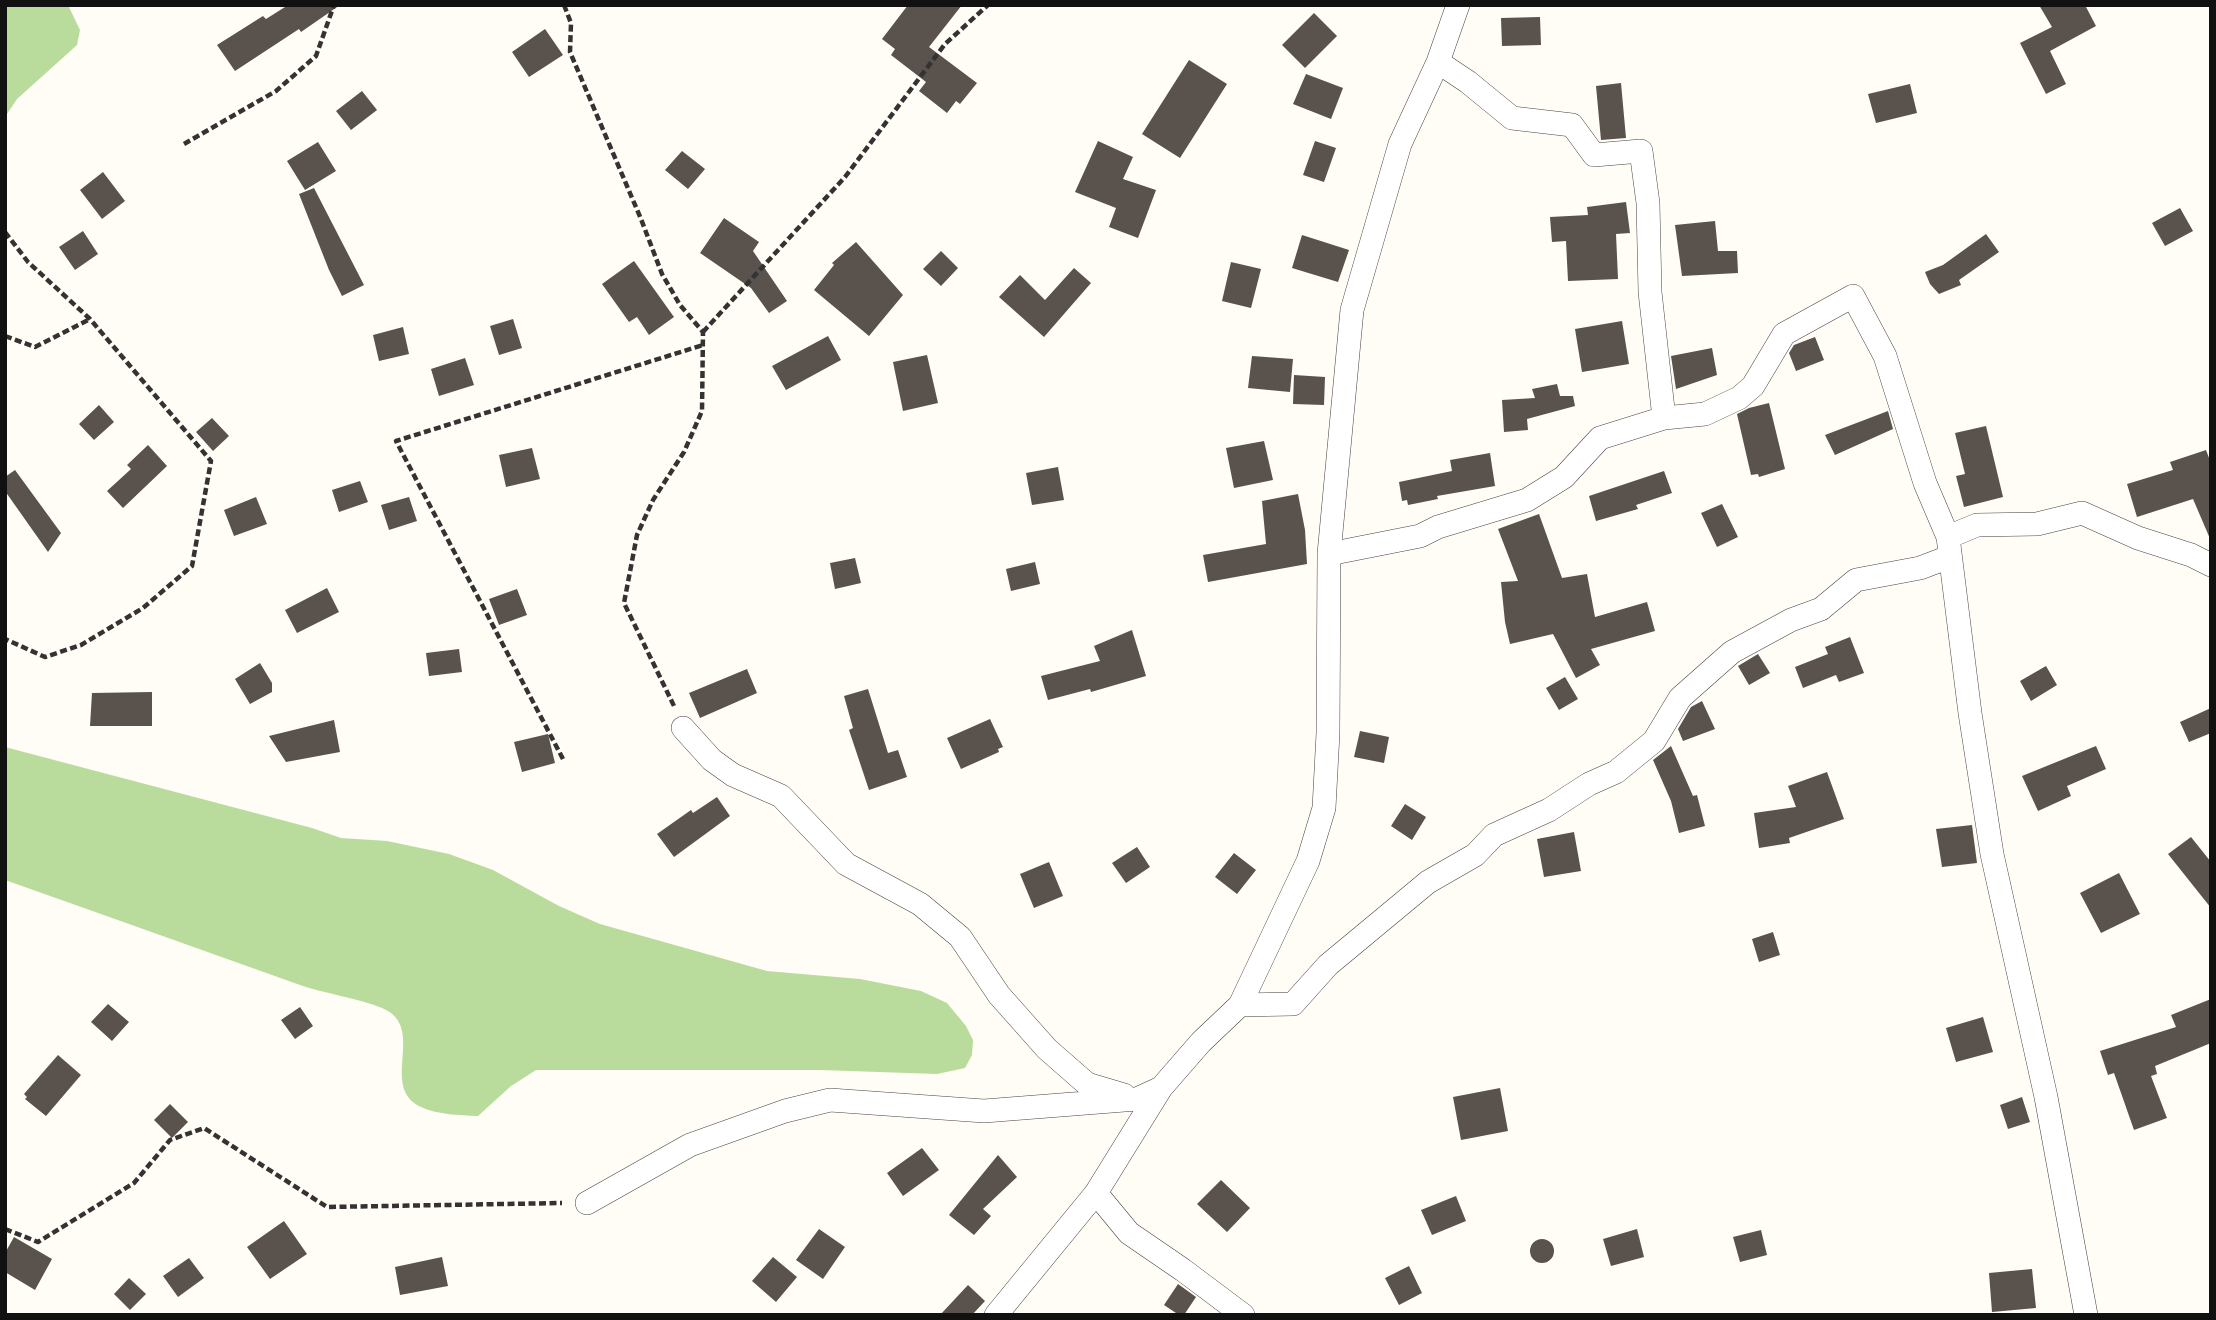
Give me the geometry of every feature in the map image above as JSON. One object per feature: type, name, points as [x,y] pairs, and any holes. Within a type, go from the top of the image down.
[{"type":"street","points":[[996,1315],[1096,1194],[1161,1088],[1201,1042],[1240,1005],[1308,861],[1324,808],[1328,733],[1329,554],[1352,310],[1400,144],[1438,62],[1458,5]]},
{"type":"street","points":[[1438,62],[1468,82],[1512,118],[1572,125],[1594,155],[1641,151],[1648,203],[1650,292],[1664,418]]},
{"type":"street","points":[[1329,554],[1420,536],[1438,527],[1527,500],[1564,477],[1600,438],[1664,418],[1705,414],[1739,398],[1753,386],[1783,334],[1853,296],[1885,356],[1948,547],[1992,854],[2046,1097],[2086,1315]]},
{"type":"street","points":[[1240,1005],[1293,1004],[1328,965],[1428,882],[1475,855],[1494,835],[1549,810],[1589,784],[1616,772],[1654,741],[1680,698],[1732,652],[1791,620],[1821,609],[1856,580],[1920,568],[1977,525],[2037,524],[2082,513],[2138,538],[2191,555],[2211,565]]},
{"type":"street","points":[[683,728],[712,760],[733,775],[781,796],[846,864],[920,904],[960,937],[999,995],[1047,1049],[1087,1084],[1137,1098]]},
{"type":"street","points":[[587,1203],[690,1145],[785,1111],[830,1100],[984,1111],[1137,1098],[1161,1088]]},
{"type":"street","points":[[1096,1194],[1129,1233],[1243,1315]]},
{"type":"path","points":[[184,145],[275,91],[316,56],[334,5]]},
{"type":"path","points":[[564,5],[570,23],[570,52],[662,274],[680,305],[703,332],[702,411],[684,452],[653,500],[637,535],[624,603],[655,663],[683,728]]},
{"type":"path","points":[[703,332],[845,177],[945,44],[988,5]]},
{"type":"path","points":[[5,232],[29,262],[90,319],[211,461],[192,566],[143,608],[81,645],[45,657],[5,639]]},
{"type":"path","points":[[5,336],[35,347],[90,319]]},
{"type":"path","points":[[563,759],[396,441],[703,345]]},
{"type":"path","points":[[5,1229],[38,1242],[134,1182],[170,1140],[204,1128],[327,1207],[587,1203]]},
{"type":"green space","points":[[5,5],[68,5],[80,30],[77,45],[17,99],[5,117]]},
{"type":"green space","points":[[5,747],[341,838],[387,841],[449,854],[493,870],[559,906],[600,924],[767,971],[860,979],[921,991],[947,1003],[966,1026],[973,1040],[972,1055],[965,1068],[937,1074],[821,1070],[536,1070],[511,1086],[478,1116],[428,1110],[409,1098],[403,1086],[401,1029],[395,1017],[382,1008],[300,985],[5,880]]},
{"type":"building","points":[[283,5],[340,5],[301,32],[299,29],[235,71],[217,45],[263,16],[266,19],[285,7]]},
{"type":"building","points":[[908,5],[962,5],[929,47],[977,83],[960,104],[956,101],[947,113],[919,91],[926,82],[891,55],[895,49],[882,39]]},
{"type":"building","points":[[2039,5],[2085,5],[2096,26],[2050,51],[2066,84],[2046,94],[2020,43],[2052,27]]},
{"type":"building","points":[[1314,13],[1337,36],[1305,68],[1282,45]]},
{"type":"building","points":[[1540,17],[1541,45],[1502,46],[1501,18]]},
{"type":"building","points":[[545,29],[563,55],[529,77],[512,52]]},
{"type":"building","points":[[1189,60],[1227,84],[1180,158],[1142,134]]},
{"type":"building","points":[[1306,74],[1343,88],[1331,119],[1293,104]]},
{"type":"building","points":[[1621,83],[1626,138],[1601,140],[1596,86]]},
{"type":"building","points":[[1910,84],[1917,113],[1876,123],[1868,94]]},
{"type":"building","points":[[362,91],[377,110],[351,130],[336,111]]},
{"type":"building","points":[[1098,141],[1133,157],[1123,179],[1156,190],[1138,238],[1109,227],[1116,208],[1075,192]]},
{"type":"building","points":[[1315,141],[1336,148],[1324,182],[1303,175]]},
{"type":"building","points":[[318,142],[336,171],[305,190],[287,161]]},
{"type":"building","points":[[682,151],[705,169],[688,189],[665,170]]},
{"type":"building","points":[[103,172],[125,201],[102,219],[80,190]]},
{"type":"building","points":[[314,188],[364,285],[342,296],[299,194]]},
{"type":"building","points":[[1626,202],[1630,233],[1616,234],[1618,279],[1568,281],[1566,241],[1552,242],[1550,217],[1588,215],[1587,207]]},
{"type":"building","points":[[2180,208],[2193,231],[2165,246],[2152,223]]},
{"type":"building","points":[[724,218],[759,242],[753,251],[787,301],[769,313],[751,288],[700,253]]},
{"type":"building","points":[[1715,221],[1718,251],[1737,251],[1738,273],[1682,276],[1675,225]]},
{"type":"building","points":[[83,231],[98,254],[75,270],[59,247]]},
{"type":"building","points":[[1986,234],[1999,252],[1959,280],[1961,285],[1939,294],[1930,284],[1925,272],[1943,265]]},
{"type":"building","points":[[1302,235],[1349,250],[1338,282],[1292,268]]},
{"type":"building","points":[[856,242],[903,295],[869,336],[814,290],[834,265],[832,263]]},
{"type":"building","points":[[941,251],[958,268],[941,286],[923,269]]},
{"type":"building","points":[[634,261],[674,317],[649,335],[637,317],[629,322],[602,284]]},
{"type":"building","points":[[1231,262],[1261,269],[1251,308],[1222,301]]},
{"type":"building","points":[[1074,268],[1091,283],[1044,337],[999,297],[1020,275],[1045,300]]},
{"type":"building","points":[[513,319],[522,348],[499,355],[490,326]]},
{"type":"building","points":[[1622,321],[1629,364],[1582,372],[1575,329]]},
{"type":"building","points":[[403,327],[409,354],[379,361],[373,335]]},
{"type":"building","points":[[828,336],[841,360],[786,390],[772,366]]},
{"type":"building","points":[[1815,337],[1824,360],[1796,371],[1789,353],[1794,345]]},
{"type":"building","points":[[1712,348],[1717,375],[1676,389],[1671,356]]},
{"type":"building","points":[[927,355],[938,403],[903,411],[893,362]]},
{"type":"building","points":[[1252,356],[1293,359],[1290,392],[1248,388]]},
{"type":"building","points":[[465,358],[474,385],[439,396],[431,369]]},
{"type":"building","points":[[1294,375],[1325,377],[1324,405],[1293,404]]},
{"type":"building","points":[[1557,384],[1560,396],[1573,396],[1575,406],[1527,419],[1528,430],[1504,432],[1502,400],[1535,398],[1532,389]]},
{"type":"building","points":[[1769,403],[1785,469],[1759,477],[1758,474],[1751,475],[1737,414]]},
{"type":"building","points":[[99,405],[114,422],[94,440],[79,424]]},
{"type":"building","points":[[1888,411],[1893,429],[1835,455],[1825,435]]},
{"type":"building","points":[[212,418],[229,436],[213,451],[196,432]]},
{"type":"building","points":[[1986,426],[2003,497],[1964,507],[1956,476],[1965,474],[1955,433]]},
{"type":"building","points":[[1264,441],[1273,480],[1234,488],[1226,448]]},
{"type":"building","points":[[148,445],[167,466],[123,508],[107,491],[131,469],[127,465]]},
{"type":"building","points":[[532,448],[540,479],[506,487],[499,455]]},
{"type":"building","points":[[2206,450],[2211,463],[2211,541],[2193,499],[2137,517],[2127,484],[2173,470],[2170,462]]},
{"type":"building","points":[[1490,453],[1495,486],[1437,496],[1438,499],[1408,505],[1407,500],[1402,501],[1399,482],[1452,471],[1450,460]]},
{"type":"building","points":[[1058,467],[1064,500],[1032,505],[1026,473]]},
{"type":"building","points":[[15,470],[61,533],[48,552],[5,491],[5,477]]},
{"type":"building","points":[[1664,471],[1672,493],[1636,505],[1638,509],[1596,521],[1589,496]]},
{"type":"building","points":[[360,481],[368,502],[339,512],[332,490]]},
{"type":"building","points":[[1298,494],[1305,530],[1307,564],[1208,582],[1203,555],[1266,544],[1262,501]]},
{"type":"building","points":[[256,497],[267,524],[234,536],[224,510]]},
{"type":"building","points":[[409,497],[417,521],[389,530],[381,505]]},
{"type":"building","points":[[1722,504],[1738,537],[1717,547],[1701,513]]},
{"type":"building","points":[[1539,514],[1562,578],[1587,574],[1595,617],[1647,602],[1655,631],[1591,649],[1600,665],[1576,678],[1553,634],[1510,644],[1505,622],[1501,582],[1518,581],[1498,529]]},
{"type":"building","points":[[855,558],[861,583],[835,589],[830,563]]},
{"type":"building","points":[[1035,562],[1040,584],[1011,591],[1006,569]]},
{"type":"building","points":[[327,588],[339,612],[297,633],[285,610]]},
{"type":"building","points":[[517,589],[527,615],[499,625],[489,599]]},
{"type":"building","points":[[1132,630],[1146,676],[1091,692],[1090,689],[1048,700],[1041,676],[1100,661],[1094,646]]},
{"type":"building","points":[[1850,637],[1864,673],[1839,682],[1836,675],[1803,688],[1795,667],[1828,654],[1825,647]]},
{"type":"building","points":[[459,649],[462,672],[429,676],[426,653]]},
{"type":"building","points":[[1758,654],[1770,673],[1749,685],[1738,666]]},
{"type":"building","points":[[260,663],[272,683],[272,692],[250,704],[235,679]]},
{"type":"building","points":[[2046,666],[2057,685],[2031,701],[2020,681]]},
{"type":"building","points":[[747,669],[757,693],[700,718],[689,693]]},
{"type":"building","points":[[1565,677],[1578,699],[1559,710],[1546,688]]},
{"type":"building","points":[[868,689],[888,753],[898,750],[907,777],[869,790],[849,730],[853,728],[844,696]]},
{"type":"building","points":[[152,692],[152,726],[90,726],[92,693]]},
{"type":"building","points":[[1702,701],[1715,729],[1683,741],[1678,729],[1691,707]]},
{"type":"building","points":[[2211,708],[2211,733],[2189,742],[2180,722]]},
{"type":"building","points":[[990,719],[1003,747],[998,749],[999,752],[961,769],[947,738]]},
{"type":"building","points":[[334,720],[340,752],[286,762],[269,736]]},
{"type":"building","points":[[1360,731],[1389,737],[1384,763],[1354,757]]},
{"type":"building","points":[[548,734],[555,763],[522,772],[514,742]]},
{"type":"building","points":[[1671,746],[1693,796],[1697,795],[1705,826],[1679,833],[1671,801],[1653,760]]},
{"type":"building","points":[[2096,746],[2106,769],[2067,786],[2071,796],[2038,811],[2022,776]]},
{"type":"building","points":[[1827,772],[1844,819],[1789,838],[1790,843],[1759,848],[1754,813],[1796,807],[1788,786]]},
{"type":"building","points":[[717,797],[730,816],[674,857],[657,834],[691,810],[693,813]]},
{"type":"building","points":[[1405,804],[1426,817],[1412,840],[1391,826]]},
{"type":"building","points":[[1972,825],[1977,863],[1942,867],[1936,829]]},
{"type":"building","points":[[1574,832],[1581,871],[1544,877],[1537,839]]},
{"type":"building","points":[[2191,837],[2211,862],[2211,908],[2168,854]]},
{"type":"building","points":[[1137,847],[1150,867],[1126,883],[1112,863]]},
{"type":"building","points":[[1234,853],[1256,870],[1237,894],[1215,877]]},
{"type":"building","points":[[1049,862],[1063,896],[1034,908],[1020,874]]},
{"type":"building","points":[[2119,873],[2140,914],[2101,933],[2080,893]]},
{"type":"building","points":[[1773,932],[1780,955],[1759,962],[1752,939]]},
{"type":"building","points":[[2211,999],[2211,1043],[2155,1066],[2157,1074],[2151,1076],[2167,1118],[2134,1130],[2114,1073],[2108,1075],[2100,1051],[2176,1027],[2171,1015]]},
{"type":"building","points":[[108,1004],[129,1022],[112,1041],[91,1022]]},
{"type":"building","points":[[300,1007],[313,1026],[295,1039],[281,1020]]},
{"type":"building","points":[[1983,1017],[1993,1052],[1956,1062],[1946,1028]]},
{"type":"building","points":[[58,1055],[81,1075],[46,1116],[25,1099],[27,1097],[24,1094]]},
{"type":"building","points":[[1500,1088],[1508,1131],[1461,1140],[1453,1097]]},
{"type":"building","points":[[2022,1097],[2030,1122],[2008,1129],[2000,1105]]},
{"type":"building","points":[[170,1104],[188,1122],[172,1138],[154,1120]]},
{"type":"building","points":[[922,1148],[939,1170],[903,1196],[887,1173]]},
{"type":"building","points":[[998,1155],[1017,1177],[983,1209],[991,1216],[974,1235],[949,1215]]},
{"type":"building","points":[[1221,1180],[1250,1208],[1227,1232],[1197,1204]]},
{"type":"building","points":[[1456,1196],[1466,1221],[1432,1235],[1421,1210]]},
{"type":"building","points":[[284,1221],[307,1254],[270,1279],[247,1247]]},
{"type":"building","points":[[819,1229],[845,1247],[823,1279],[796,1260]]},
{"type":"building","points":[[1637,1229],[1644,1257],[1611,1266],[1603,1239]]},
{"type":"building","points":[[1761,1230],[1767,1255],[1740,1262],[1733,1237]]},
{"type":"building","points":[[14,1237],[52,1259],[35,1290],[5,1272],[5,1253]]},
{"type":"building","points":[[1542,1239],[1551,1242],[1554,1251],[1551,1260],[1542,1263],[1533,1260],[1530,1251],[1533,1242]]},
{"type":"building","points":[[442,1257],[448,1286],[400,1295],[395,1267]]},
{"type":"building","points":[[773,1257],[797,1277],[776,1302],[752,1281]]},
{"type":"building","points":[[189,1258],[204,1278],[178,1297],[163,1276]]},
{"type":"building","points":[[1409,1266],[1422,1293],[1399,1305],[1385,1278]]},
{"type":"building","points":[[2032,1269],[2036,1308],[1992,1312],[1989,1273]]},
{"type":"building","points":[[129,1278],[146,1294],[130,1310],[114,1294]]},
{"type":"building","points":[[1178,1284],[1196,1297],[1184,1315],[1179,1315],[1164,1305]]},
{"type":"building","points":[[968,1285],[985,1301],[972,1315],[940,1315]]}]
